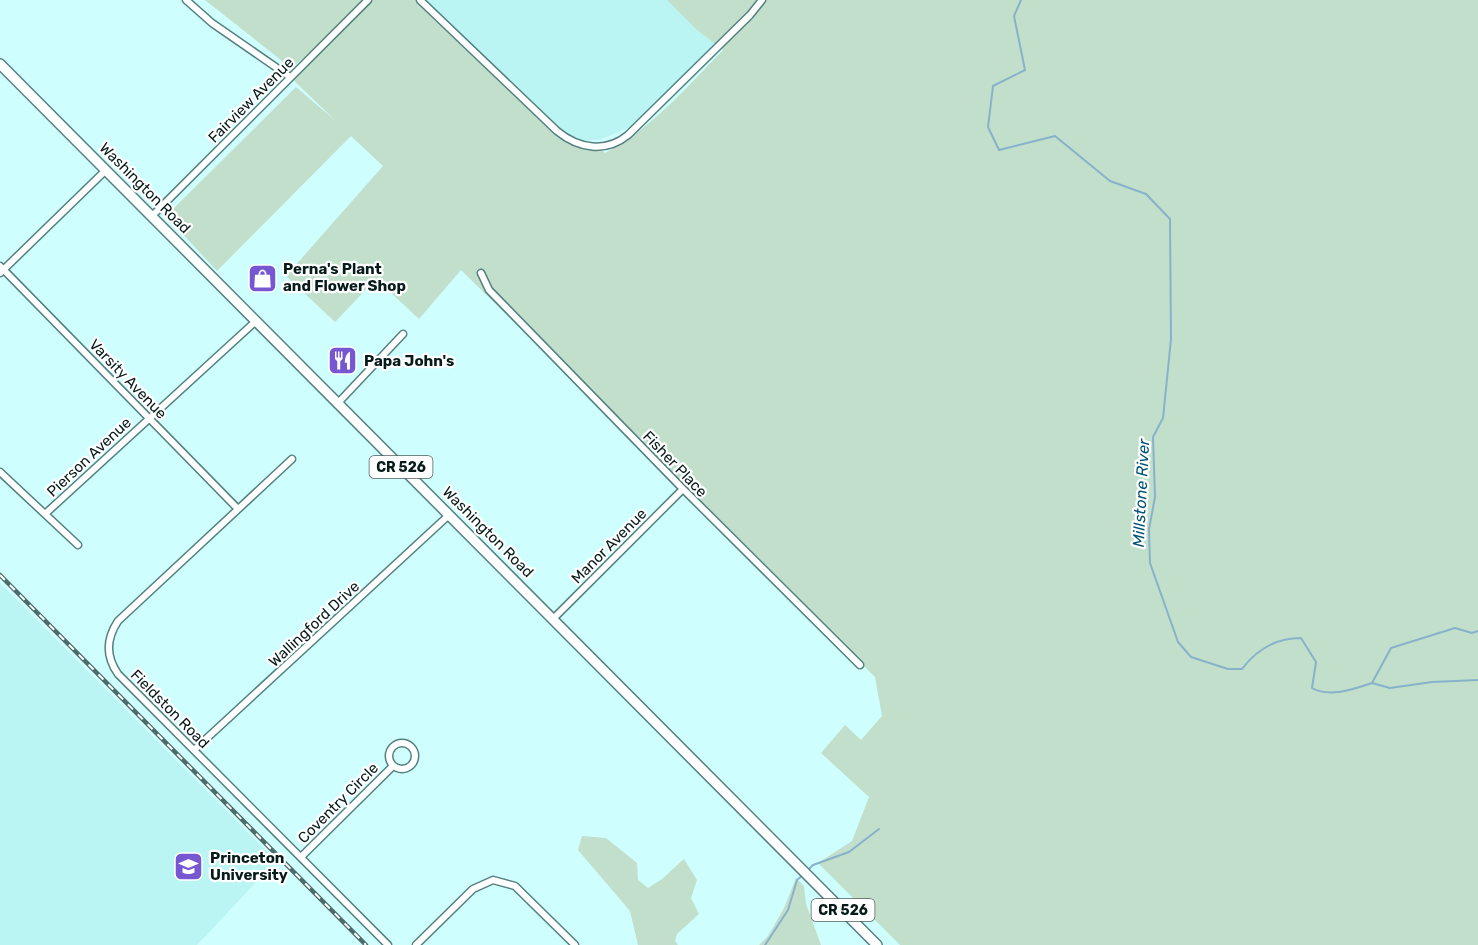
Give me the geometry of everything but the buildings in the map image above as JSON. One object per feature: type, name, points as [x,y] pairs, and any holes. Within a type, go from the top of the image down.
[{"type":"main road","name":"Washington Road","points":[[0,64],[877,945]]},
{"type":"street","points":[[186,0],[212,23],[290,77]]},
{"type":"street","name":"Fairview Avenue","points":[[152,216],[368,0]]},
{"type":"street","points":[[420,0],[561,135],[580,145],[599,147],[615,143],[628,135],[750,15],[762,0]]},
{"type":"street","points":[[1,270],[106,170]]},
{"type":"street","name":"Varsity Avenue","points":[[1,270],[238,510]]},
{"type":"street","name":"Fisher Place","points":[[481,273],[489,290],[683,489],[860,665]]},
{"type":"street","name":"Pierson Avenue","points":[[45,514],[256,321]]},
{"type":"street","points":[[338,403],[403,334]]},
{"type":"street","name":"Fieldston Road","points":[[292,459],[118,621],[109,643],[110,659],[118,674],[388,945]]},
{"type":"street","points":[[0,472],[78,545]]},
{"type":"street","name":"Manor Avenue","points":[[553,619],[683,489]]},
{"type":"street","name":"Wallingford Drive","points":[[194,750],[449,515]]},
{"type":"street","name":"Coventry Circle","points":[[402,744],[411,747],[415,756],[411,765],[402,769],[393,765],[389,756],[393,747],[402,744]]},
{"type":"street","name":"Coventry Circle","points":[[301,857],[393,765]]},
{"type":"street","points":[[416,945],[473,889],[493,880],[515,886],[575,945]]},
{"type":"shaded area","points":[[420,0],[759,0],[633,126],[580,145]]},
{"type":"shaded area","points":[[0,583],[276,861],[197,945],[0,945]]},
{"type":"green space","points":[[205,0],[420,0],[580,145],[599,147],[605,153],[653,120],[723,50],[696,29],[667,0],[1478,0],[1478,945],[900,945],[818,863],[852,841],[869,797],[821,753],[845,725],[861,740],[882,716],[875,677],[461,270],[419,319],[376,279],[335,322],[286,276],[383,166],[351,136],[217,271],[166,216],[296,87],[337,122],[290,77],[326,40],[291,68]]},
{"type":"green space","points":[[582,836],[606,838],[637,863],[638,880],[648,888],[684,859],[697,880],[691,898],[699,914],[677,934],[675,941],[678,945],[638,945],[630,911],[578,850]]},
{"type":"green space","points":[[796,878],[804,886],[806,904],[821,945],[759,945],[768,936],[784,908]]},
{"type":"waterway","name":"Millstone River","points":[[1021,0],[1014,16],[1025,70],[993,86],[988,127],[999,150],[1055,136],[1110,181],[1146,194],[1170,219],[1171,339],[1163,418],[1153,437],[1155,497],[1149,529],[1150,563],[1178,642],[1191,657],[1228,669],[1242,669],[1268,646],[1283,640],[1301,638],[1316,662],[1312,688],[1334,692],[1372,683],[1391,648],[1455,628],[1472,633],[1478,631]]},
{"type":"waterway","points":[[1372,683],[1390,688],[1432,682],[1478,680]]},
{"type":"waterway","points":[[807,871],[813,865],[849,852],[879,829]]},
{"type":"waterway","points":[[765,945],[788,910],[797,880],[803,875]]},
{"type":"railway","points":[[0,575],[366,945]]},
{"type":"place","name":"Perna's Plant and Flower Shop","points":[[262,278]]},
{"type":"place","name":"Papa John's","points":[[343,361]]},
{"type":"place","name":"Princeton University","points":[[189,867]]}]
